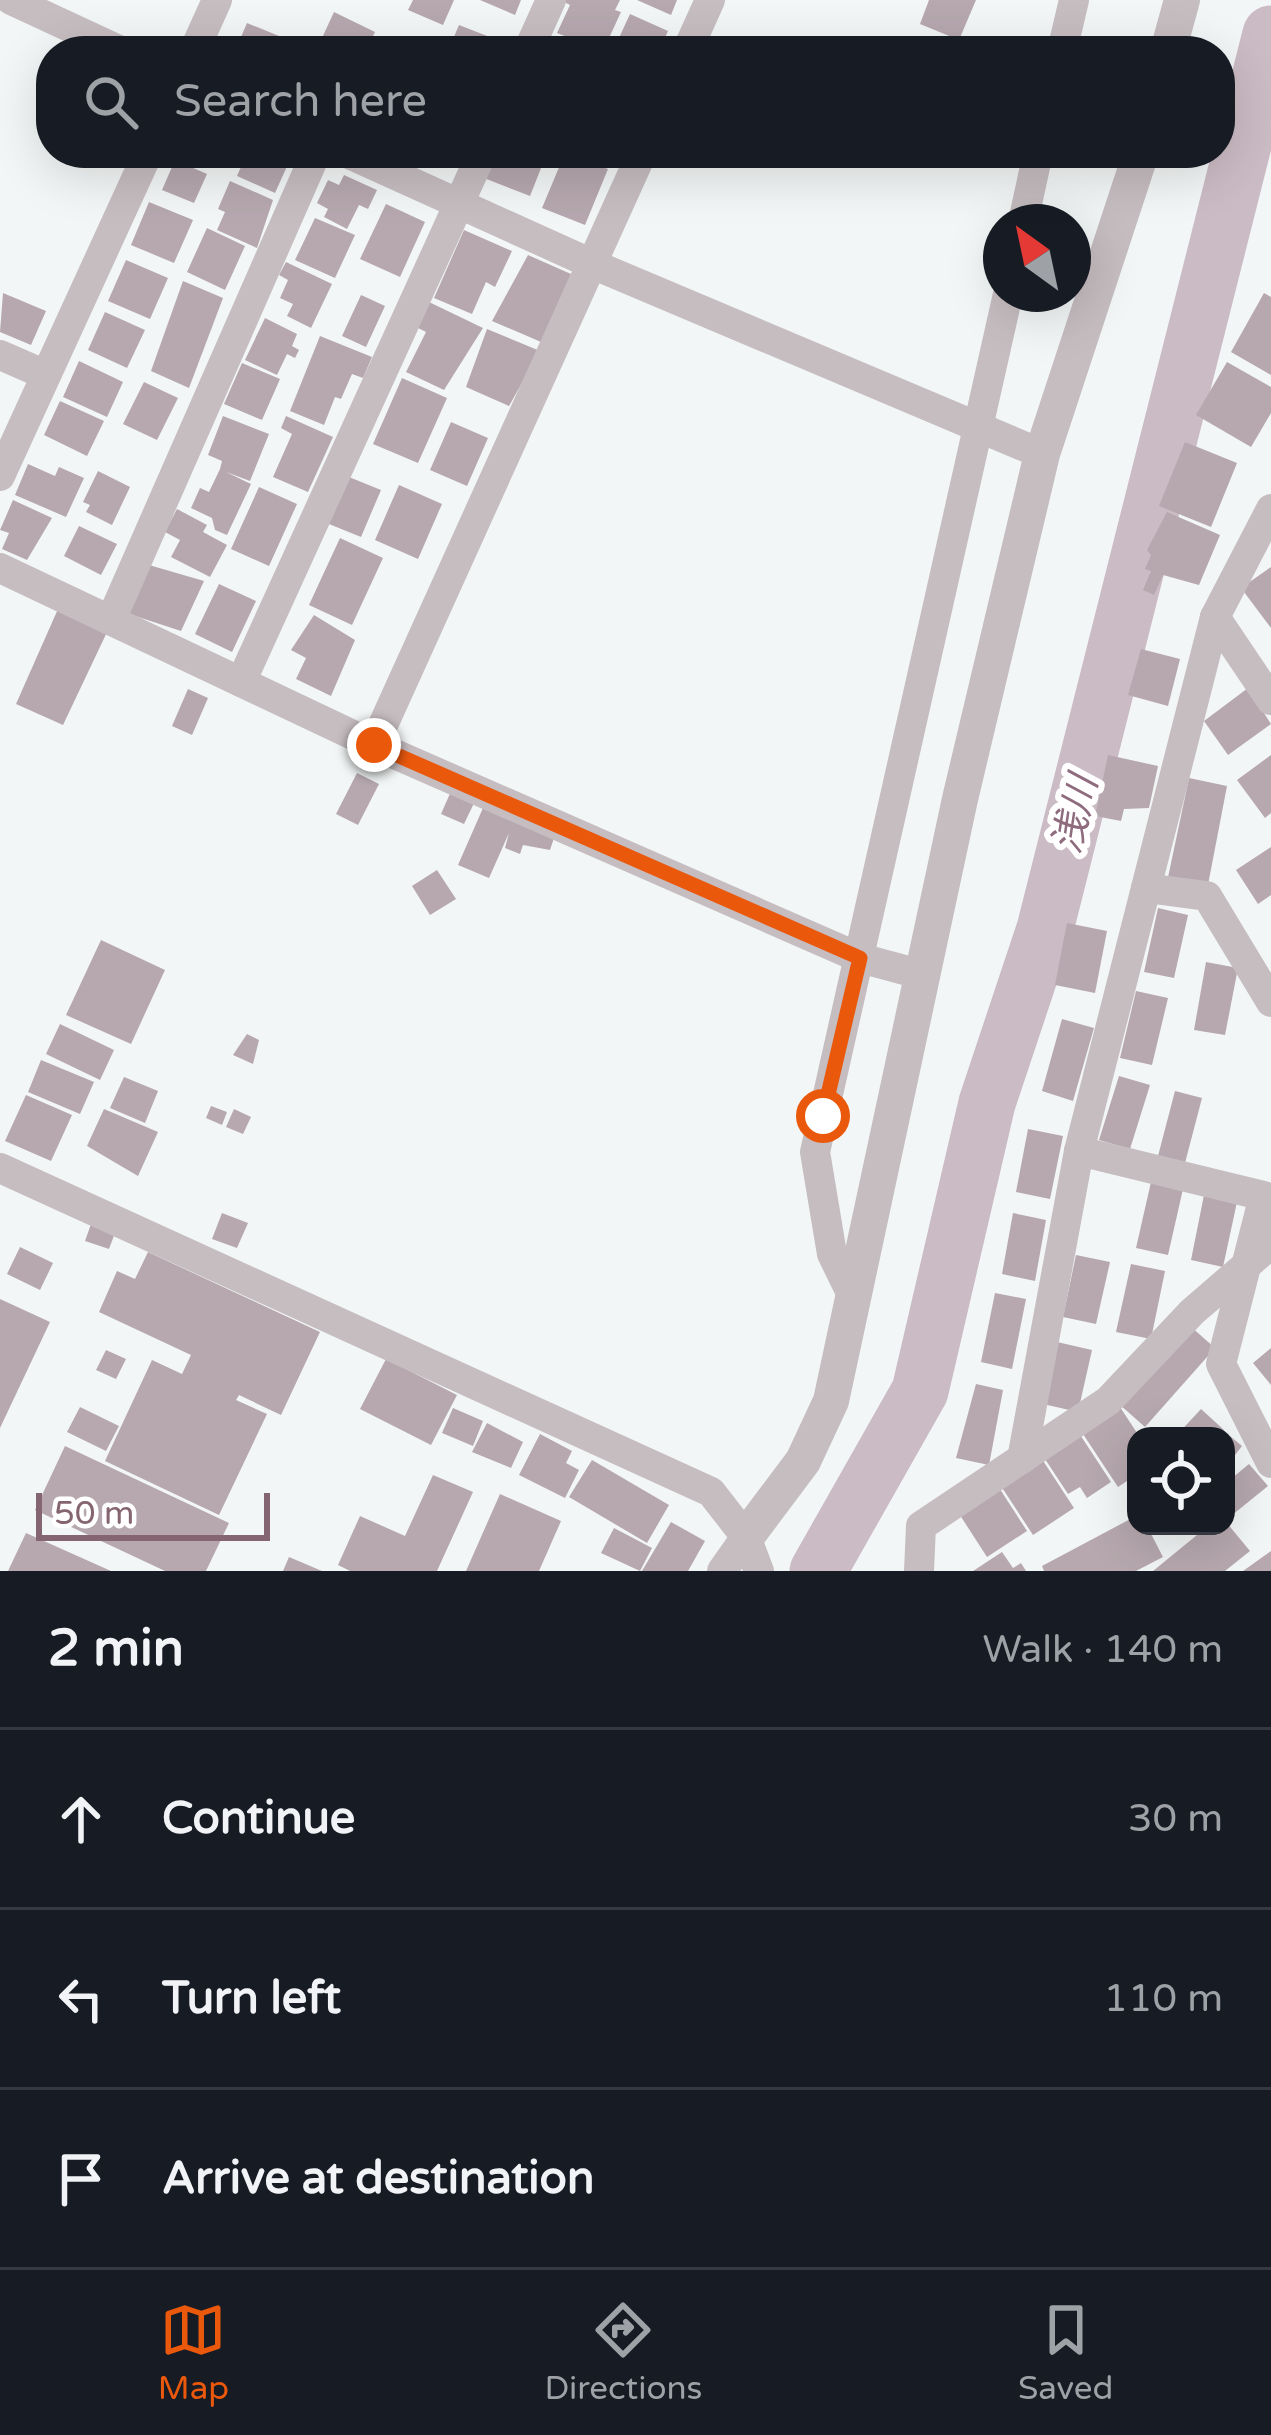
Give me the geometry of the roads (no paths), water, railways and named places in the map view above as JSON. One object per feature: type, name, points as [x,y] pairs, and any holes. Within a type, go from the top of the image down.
[{"type":"street","points":[[11,0],[89,36]]},
{"type":"street","points":[[201,36],[217,0]]},
{"type":"street","points":[[535,36],[551,0]]},
{"type":"street","points":[[694,36],[710,0]]},
{"type":"street","points":[[1066,36],[1074,0]]},
{"type":"street","points":[[1172,36],[1181,0]]},
{"type":"street","points":[[0,476],[141,168]]},
{"type":"street","points":[[111,620],[309,168]]},
{"type":"street","points":[[380,168],[592,264],[1042,454]]},
{"type":"street","points":[[241,682],[476,168]]},
{"type":"street","points":[[374,745],[635,168]]},
{"type":"street","points":[[1027,204],[1035,168]]},
{"type":"street","points":[[722,1571],[803,1461],[831,1401],[922,975],[1042,454],[1136,168]]},
{"type":"street","points":[[855,1301],[832,1254],[815,1152],[1004,312]]},
{"type":"street","points":[[0,355],[46,375]]},
{"type":"street","points":[[1022,1459],[1079,1151],[1215,617],[1271,509]]},
{"type":"street","points":[[0,568],[374,745],[860,958],[922,975]]},
{"type":"street","points":[[1215,617],[1271,700]]},
{"type":"street","points":[[1146,888],[1208,896],[1259,955],[1271,1002]]},
{"type":"street","points":[[1079,1151],[1264,1196],[1260,1253],[1221,1364],[1271,1462]]},
{"type":"street","points":[[0,1168],[711,1492],[746,1537],[759,1571]]},
{"type":"street","points":[[919,1571],[921,1526],[1108,1401],[1192,1312],[1260,1253]]},
{"type":"waterway","name":"浅川","points":[[818,1571],[920,1391],[987,1103],[1045,929],[1271,34]]}]
